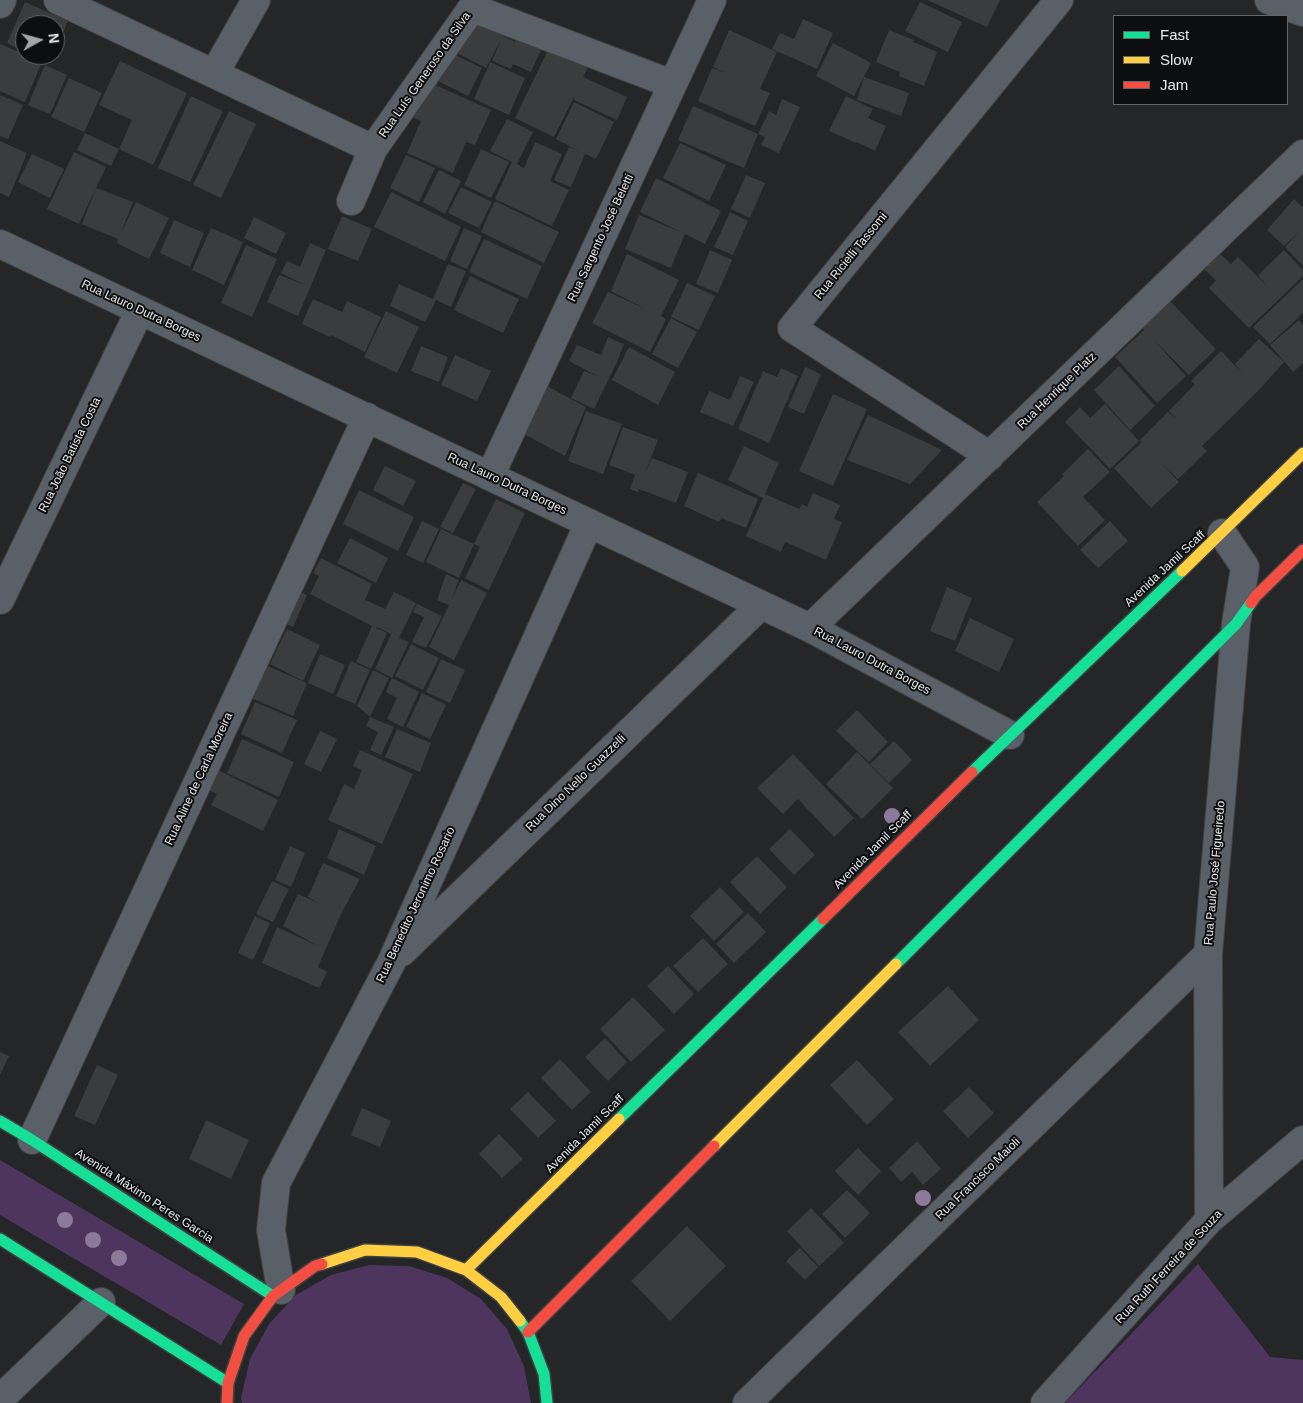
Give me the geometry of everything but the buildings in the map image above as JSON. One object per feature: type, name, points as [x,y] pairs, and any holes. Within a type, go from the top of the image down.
[{"type":"main road","name":"Avenida Jamil Scaff","points":[[466,1270],[1010,735],[1222,534],[1303,453]]},
{"type":"main road","points":[[528,1332],[1236,624],[1256,596],[1303,550]]},
{"type":"main road","name":"Avenida Máximo Peres Garcia","points":[[0,1121],[277,1293]]},
{"type":"main road","points":[[0,1239],[228,1383]]},
{"type":"main road","points":[[227,1403],[228,1383],[244,1336],[277,1293],[316,1266],[365,1250],[417,1252],[466,1270],[501,1297],[528,1332],[544,1374],[546,1403]]},
{"type":"street","points":[[0,4],[2,0]]},
{"type":"street","points":[[58,0],[373,149]]},
{"type":"street","points":[[214,74],[256,0]]},
{"type":"street","name":"Rua Sargento José Beletti","points":[[490,476],[712,0]]},
{"type":"street","name":"Rua Ricielli Tassomi","points":[[990,456],[792,328],[1059,0]]},
{"type":"street","points":[[1269,0],[1303,12]]},
{"type":"street","name":"Rua Luís Generoso da Silva","points":[[351,201],[373,149],[472,8],[672,84]]},
{"type":"street","name":"Rua Henrique Platz","points":[[810,628],[1303,154]]},
{"type":"street","name":"Rua Lauro Dutra Borges","points":[[0,244],[810,628],[1010,735]]},
{"type":"street","name":"Rua João Batista Costa","points":[[0,600],[140,310]]},
{"type":"street","name":"Rua Aline de Carla Moreira","points":[[32,1140],[367,417]]},
{"type":"street","name":"Rua Benedito Jeronimo Rosario","points":[[277,1293],[270,1230],[276,1182],[392,961],[589,523]]},
{"type":"street","name":"Rua Paulo José Figueiredo","points":[[1209,1220],[1208,954],[1236,624],[1245,567],[1222,534]]},
{"type":"street","name":"Rua Dino Nello Guazzelli","points":[[392,961],[761,605]]},
{"type":"street","name":"Rua Francisco Maioli","points":[[747,1403],[1208,954]]},
{"type":"street","name":"Rua Ruth Ferreira de Souza","points":[[1044,1403],[1209,1220],[1303,1140]]},
{"type":"street","points":[[0,1399],[102,1302]]},
{"type":"shaded area","points":[[0,1160],[244,1304],[221,1345],[0,1215]]},
{"type":"shaded area","points":[[1198,1264],[1270,1357],[1303,1360],[1303,1403],[1065,1403]]},
{"type":"shaded area","points":[[369,1265],[409,1266],[447,1278],[481,1299],[507,1329],[524,1366],[531,1403],[242,1403],[241,1398],[250,1359],[269,1324],[296,1295],[331,1275]]},
{"type":"traffic: fast","points":[[972,772],[1182,571]]},
{"type":"traffic: fast","points":[[896,964],[1236,624],[1251,603]]},
{"type":"traffic: fast","points":[[619,1119],[823,919]]},
{"type":"traffic: fast","points":[[0,1121],[273,1296]]},
{"type":"traffic: fast","points":[[0,1239],[228,1383]]},
{"type":"traffic: fast","points":[[520,1321],[528,1332],[544,1374],[547,1403]]},
{"type":"traffic: slow","points":[[1182,571],[1303,453]]},
{"type":"traffic: slow","points":[[714,1146],[896,964]]},
{"type":"traffic: slow","points":[[466,1270],[619,1119]]},
{"type":"traffic: slow","points":[[322,1264],[365,1250],[417,1252],[466,1270],[501,1297],[520,1321]]},
{"type":"traffic: jam","points":[[1251,603],[1303,550]]},
{"type":"traffic: jam","points":[[823,919],[972,772]]},
{"type":"traffic: jam","points":[[528,1332],[714,1146]]},
{"type":"traffic: jam","points":[[227,1403],[228,1383],[244,1336],[273,1296],[315,1266],[322,1264]]}]
